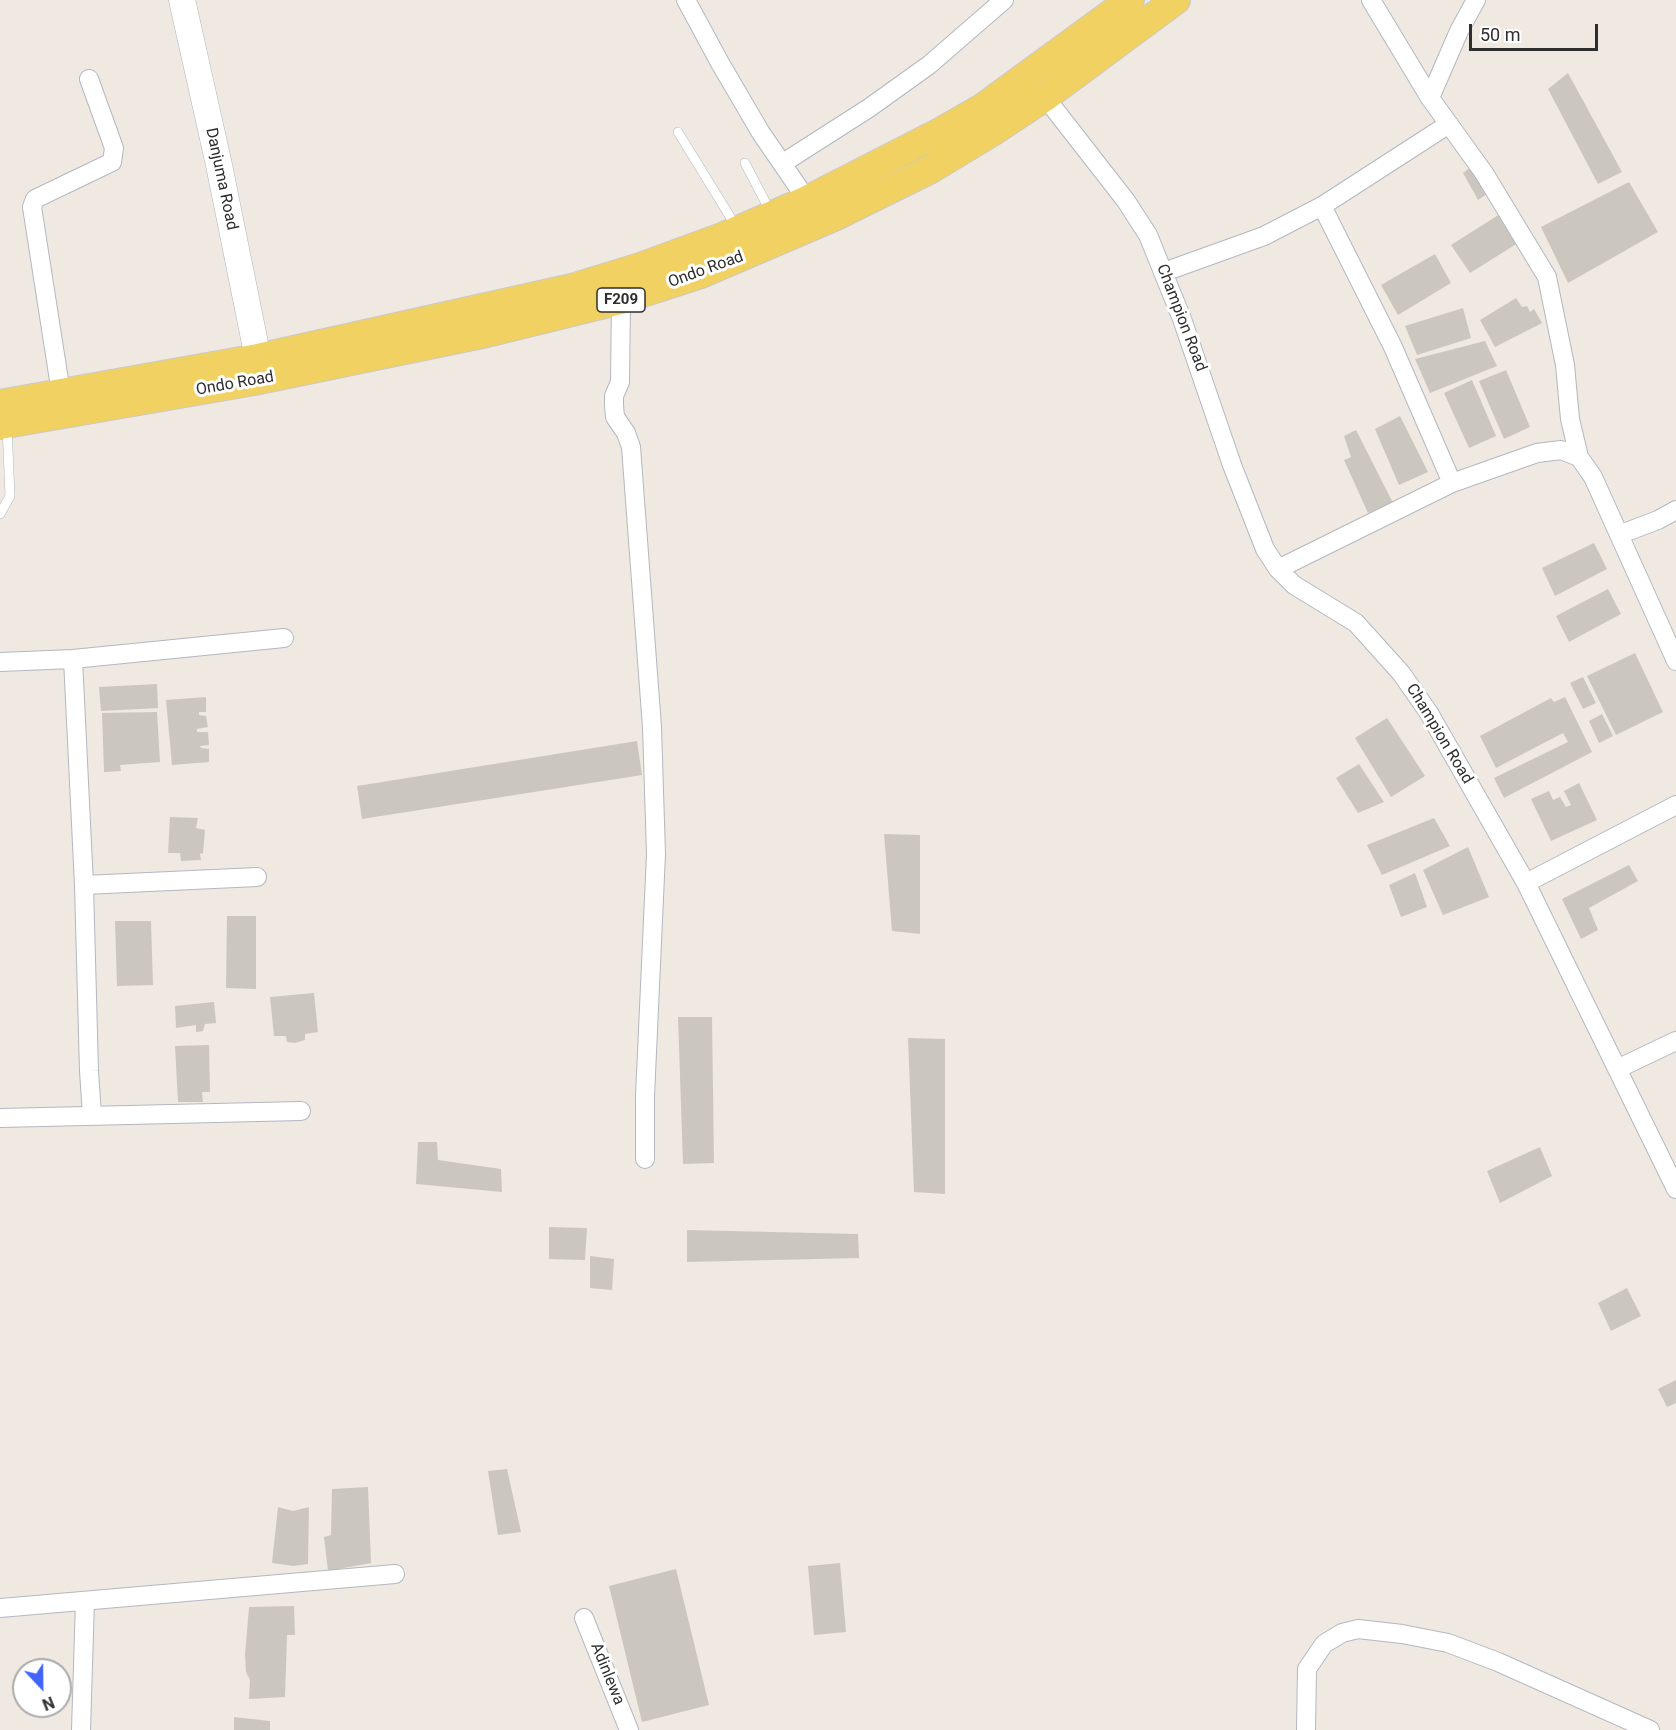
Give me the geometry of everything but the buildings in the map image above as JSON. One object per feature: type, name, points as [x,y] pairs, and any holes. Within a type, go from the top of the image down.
[{"type":"main road","name":"Ondo Road","points":[[2,418],[254,381],[640,267],[738,230],[778,227],[807,200],[859,175],[982,108],[1130,0]]},
{"type":"main road","name":"Ondo Road","points":[[2,418],[61,393],[258,358],[487,333],[621,300],[701,273],[778,227],[932,169],[1045,97],[1176,0]]},
{"type":"street","name":"Danjuma Road","points":[[182,0],[219,165],[258,358]]},
{"type":"street","points":[[686,0],[762,133],[807,200]]},
{"type":"street","points":[[783,164],[869,108],[929,65],[1004,0]]},
{"type":"street","points":[[1371,0],[1430,98],[1484,173],[1547,277],[1565,365],[1570,419],[1579,457],[1593,477],[1621,534],[1676,661]]},
{"type":"street","points":[[1430,98],[1459,31],[1476,0]]},
{"type":"street","points":[[61,393],[32,207],[35,199],[112,162],[114,148],[89,80]]},
{"type":"street","name":"Champion Road","points":[[1045,97],[1126,201],[1148,235],[1207,387],[1232,465],[1265,549],[1278,569],[1294,585],[1356,623],[1401,673],[1429,713],[1526,883],[1676,1188]]},
{"type":"street","points":[[1164,272],[1264,236],[1322,206],[1449,124]]},
{"type":"street","points":[[1322,206],[1393,347],[1452,483]]},
{"type":"street","points":[[621,300],[620,382],[614,396],[614,405],[615,417],[626,433],[631,447],[652,727],[656,843],[645,1096],[645,1159]]},
{"type":"street","points":[[1278,569],[1452,483],[1538,453],[1561,450],[1579,457]]},
{"type":"street","points":[[1621,534],[1658,520],[1676,510]]},
{"type":"street","points":[[0,662],[73,659],[284,638]]},
{"type":"street","points":[[73,659],[92,1115]]},
{"type":"street","points":[[1526,883],[1676,805]]},
{"type":"street","points":[[84,885],[257,877]]},
{"type":"street","points":[[1617,1070],[1676,1041]]},
{"type":"street","points":[[0,1118],[209,1115],[301,1111]]},
{"type":"street","points":[[0,1608],[395,1574]]},
{"type":"street","points":[[81,1730],[85,1600]]},
{"type":"street","name":"Adinlewa","points":[[584,1618],[629,1730]]},
{"type":"street","points":[[1306,1730],[1307,1669],[1324,1644],[1342,1633],[1358,1629],[1402,1634],[1448,1643],[1498,1662],[1650,1730]]},
{"type":"lane","points":[[678,132],[738,230]]},
{"type":"lane","points":[[745,163],[778,227]]},
{"type":"lane","points":[[0,514],[10,496],[2,418]]}]
